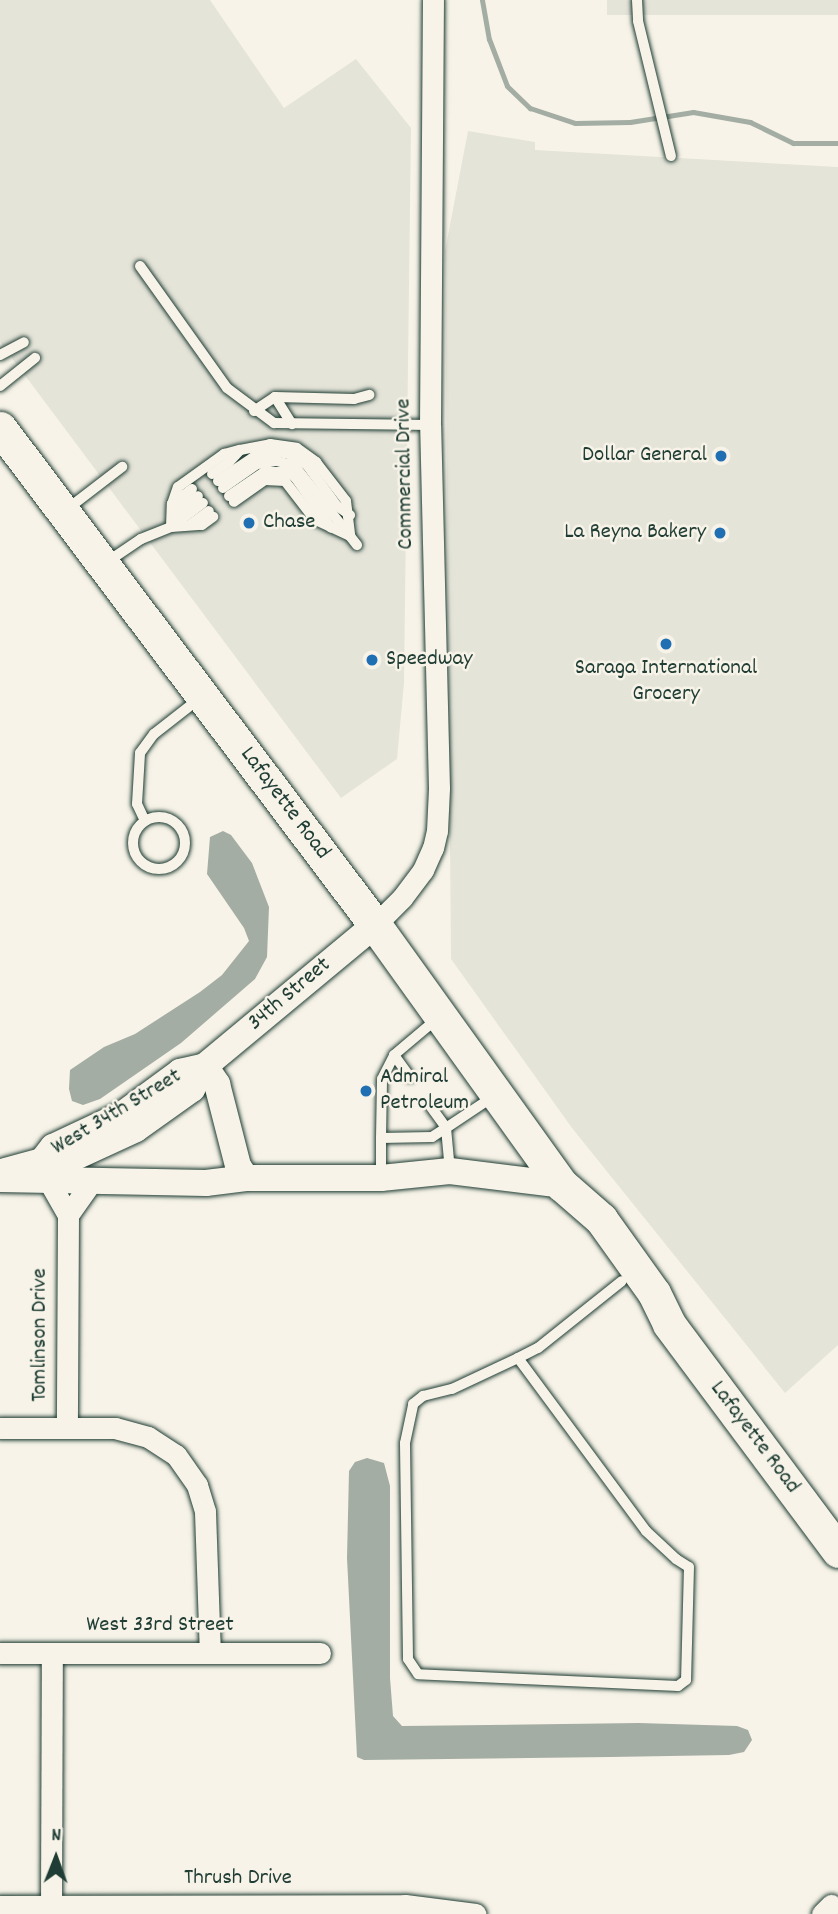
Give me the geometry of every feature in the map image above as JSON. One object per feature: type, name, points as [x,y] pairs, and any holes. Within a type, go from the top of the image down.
[{"type":"main road","name":"Lafayette Road","points":[[0,428],[374,925],[562,1185],[580,1227],[655,1322],[669,1324]]},
{"type":"main road","name":"Lafayette Road","points":[[562,1185],[601,1219],[654,1293],[669,1324],[838,1551]]},
{"type":"street","name":"Commercial Drive","points":[[374,925],[402,898],[423,870],[437,831],[439,788],[430,425],[432,0]]},
{"type":"street","name":"34th Street","points":[[205,1066],[374,925]]},
{"type":"street","name":"West 34th Street","points":[[0,1172],[45,1171],[53,1147],[123,1114],[180,1072],[205,1066]]},
{"type":"street","points":[[205,1066],[217,1084],[238,1166],[246,1178]]},
{"type":"street","points":[[0,1179],[45,1171],[92,1181],[206,1183],[246,1178],[381,1178],[450,1171],[562,1185]]},
{"type":"street","points":[[45,1171],[68,1215],[92,1181]]},
{"type":"street","name":"Tomlinson Drive","points":[[68,1215],[67,1428],[115,1428],[148,1437],[169,1450],[190,1474],[200,1492],[205,1512],[210,1653]]},
{"type":"street","points":[[0,1428],[67,1428]]},
{"type":"street","name":"West 33rd Street","points":[[0,1653],[320,1653]]},
{"type":"street","points":[[51,1905],[52,1653]]},
{"type":"street","name":"Thrush Drive","points":[[0,1906],[397,1905],[475,1914]]},
{"type":"lane","points":[[637,0],[638,21],[671,156]]},
{"type":"lane","points":[[140,266],[227,388],[254,411],[274,423],[430,425]]},
{"type":"lane","points":[[0,355],[24,342]]},
{"type":"lane","points":[[0,386],[35,358]]},
{"type":"lane","points":[[254,411],[275,397],[354,400],[369,395]]},
{"type":"lane","points":[[275,397],[292,424]]},
{"type":"lane","points":[[172,516],[178,488],[224,454],[270,444],[297,448],[307,454],[346,501],[350,536]]},
{"type":"lane","points":[[223,488],[229,462],[240,450]]},
{"type":"lane","points":[[223,488],[255,456],[277,452],[289,454],[307,465],[338,506],[349,515]]},
{"type":"lane","points":[[223,488],[257,464],[285,462],[300,471],[358,545]]},
{"type":"lane","points":[[63,512],[122,467]]},
{"type":"lane","points":[[223,488],[265,480],[285,481],[315,520],[350,536]]},
{"type":"lane","points":[[172,516],[203,503]]},
{"type":"lane","points":[[172,516],[188,526],[203,503]]},
{"type":"lane","points":[[103,565],[172,516],[203,503]]},
{"type":"lane","points":[[145,821],[137,804],[140,753],[155,734],[203,697]]},
{"type":"lane","points":[[153,817],[167,818],[181,830],[184,850],[172,865],[158,869],[149,867],[137,856],[133,841],[135,832],[145,821],[153,817]]},
{"type":"lane","points":[[381,1178],[382,1079],[394,1055],[440,1016]]},
{"type":"lane","points":[[394,1055],[410,1077]]},
{"type":"lane","points":[[381,1138],[432,1137],[496,1094]]},
{"type":"lane","points":[[431,1107],[446,1128],[450,1171]]},
{"type":"lane","points":[[518,1358],[646,1531],[676,1559],[689,1567],[686,1680],[678,1686],[418,1674],[408,1658],[405,1443],[413,1404],[423,1395],[453,1389],[518,1358],[538,1349],[622,1281]]},
{"type":"shaded area","points":[[0,0],[210,0],[284,108],[356,59],[411,128],[404,683],[397,759],[341,798],[0,342]]},
{"type":"shaded area","points":[[607,0],[838,0],[838,15],[607,15]]},
{"type":"shaded area","points":[[468,131],[535,142],[535,150],[838,167],[838,1345],[785,1393],[572,1128],[451,959],[445,251]]},
{"type":"shaded area","points":[[223,831],[231,835],[252,863],[269,907],[267,957],[255,979],[181,1043],[100,1099],[83,1105],[72,1101],[69,1089],[70,1070],[104,1047],[135,1034],[200,992],[222,975],[249,941],[244,928],[207,874],[210,837]]},
{"type":"shaded area","points":[[367,1458],[384,1463],[390,1486],[390,1678],[393,1716],[402,1726],[639,1723],[737,1726],[748,1730],[752,1740],[744,1752],[729,1755],[610,1757],[364,1760],[357,1757],[347,1558],[349,1471],[355,1462]]},
{"type":"waterway","points":[[482,0],[489,39],[507,86],[530,108],[575,123],[630,122],[693,112],[750,122],[793,143],[838,143]]},
{"type":"place","name":"Dollar General","points":[[721,456]]},
{"type":"place","name":"Chase","points":[[249,523]]},
{"type":"place","name":"La Reyna Bakery","points":[[720,533]]},
{"type":"place","name":"Saraga International Grocery","points":[[666,644]]},
{"type":"place","name":"Speedway","points":[[372,660]]},
{"type":"place","name":"Admiral Petroleum","points":[[366,1091]]}]
